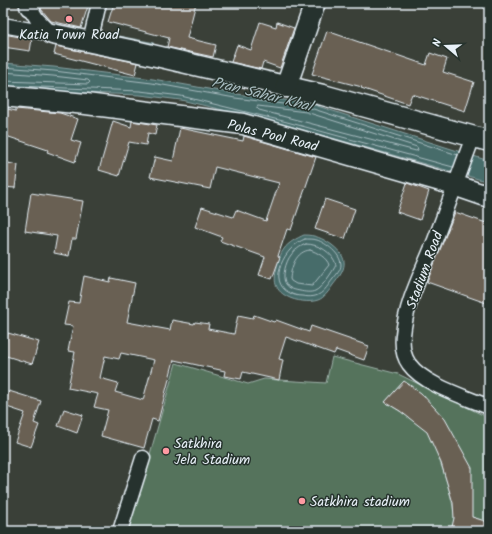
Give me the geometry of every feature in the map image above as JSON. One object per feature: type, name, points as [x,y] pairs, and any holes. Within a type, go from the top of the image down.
[{"type":"street","points":[[90,42],[99,3]]},
{"type":"street","points":[[286,87],[316,3]]},
{"type":"street","points":[[29,4],[37,19],[52,34]]},
{"type":"street","points":[[3,25],[90,42],[323,95],[481,139]]},
{"type":"street","name":"Polas Pool Road","points":[[3,96],[86,104],[243,124],[489,197]]},
{"type":"street","name":"Stadium Road","points":[[481,139],[454,186],[411,299],[403,335],[404,354],[409,364],[416,372],[432,384],[489,407]]},
{"type":"street","points":[[120,531],[143,458]]},
{"type":"green space","points":[[332,357],[398,374],[489,418],[488,531],[485,531],[488,522],[472,517],[404,381],[385,402],[415,421],[428,433],[440,462],[452,501],[454,519],[451,531],[128,531],[176,363],[248,384],[264,379],[326,383]]},
{"type":"water","points":[[3,63],[54,67],[153,79],[236,94],[308,103],[489,161],[489,182],[286,125],[181,100],[140,95],[3,90]]},
{"type":"water","points":[[304,235],[315,236],[332,245],[342,255],[344,260],[341,274],[328,292],[320,299],[315,301],[295,300],[283,294],[277,287],[275,278],[282,252],[290,243]]},
{"type":"building","name":"Katia Town Road","points":[[42,3],[89,3],[81,28],[51,21],[41,9]]},
{"type":"building","points":[[114,3],[196,3],[187,38],[216,45],[213,57],[167,47],[169,38],[108,22]]},
{"type":"building","points":[[260,22],[276,27],[277,22],[294,28],[280,68],[263,62],[261,69],[231,62],[237,45],[251,50]]},
{"type":"building","points":[[327,31],[426,65],[430,53],[447,59],[443,72],[474,82],[465,111],[412,94],[408,104],[361,88],[362,87],[312,74]]},
{"type":"building","points":[[3,34],[32,39],[30,51],[3,47]]},
{"type":"building","points":[[56,46],[138,63],[135,75],[54,54]]},
{"type":"building","points":[[3,108],[16,111],[16,109],[60,113],[78,119],[71,140],[81,143],[75,162],[47,152],[48,150],[3,135]]},
{"type":"building","points":[[113,121],[131,127],[132,121],[157,125],[155,135],[148,133],[146,145],[129,142],[119,176],[99,170]]},
{"type":"building","points":[[180,128],[243,141],[244,136],[316,157],[291,230],[287,229],[278,256],[280,257],[272,279],[259,275],[265,257],[220,241],[222,237],[195,227],[202,207],[233,217],[236,210],[266,221],[279,183],[215,167],[210,189],[150,177],[155,157],[173,161]]},
{"type":"building","points":[[3,162],[18,165],[15,188],[3,187]]},
{"type":"building","points":[[407,183],[429,191],[420,220],[397,212]]},
{"type":"building","points":[[31,193],[83,201],[76,239],[72,239],[69,256],[54,253],[57,236],[25,231]]},
{"type":"building","points":[[325,199],[355,209],[345,239],[315,229]]},
{"type":"building","points":[[455,212],[489,224],[489,304],[427,282]]},
{"type":"building","points":[[84,276],[110,282],[111,278],[135,283],[127,322],[170,330],[172,320],[194,324],[195,322],[209,324],[208,329],[234,334],[238,315],[253,318],[254,315],[274,322],[276,320],[309,332],[311,326],[369,346],[364,360],[336,350],[334,354],[286,337],[279,359],[283,360],[279,380],[243,372],[241,379],[224,376],[225,371],[174,360],[158,421],[152,419],[144,448],[101,436],[108,410],[94,407],[98,394],[68,388],[75,352],[68,351],[73,326],[64,325],[69,302],[79,303]],"holes":[[[121,353],[154,360],[143,400],[115,392],[118,383],[100,378],[105,356],[119,359]]]},
{"type":"building","points":[[8,333],[39,342],[32,364],[3,355]]},
{"type":"building","points":[[404,381],[421,393],[445,419],[472,468],[472,517],[488,522],[485,531],[451,531],[454,518],[453,503],[441,463],[427,432],[400,411],[385,402]]},
{"type":"building","points":[[9,391],[41,401],[34,423],[39,425],[31,447],[15,442],[25,413],[4,406]]},
{"type":"building","points":[[64,409],[83,415],[77,433],[58,426]]},
{"type":"waterway","points":[[105,35],[152,44]]},
{"type":"place","name":"Katia Town Road","points":[[69,19]]},
{"type":"place","name":"Satkhira Jela Stadium","points":[[166,451]]},
{"type":"place","name":"Satkhira stadium","points":[[302,501]]},
{"type":"water label","name":"Pran Sahar Khal","points":[[262,94]]}]
